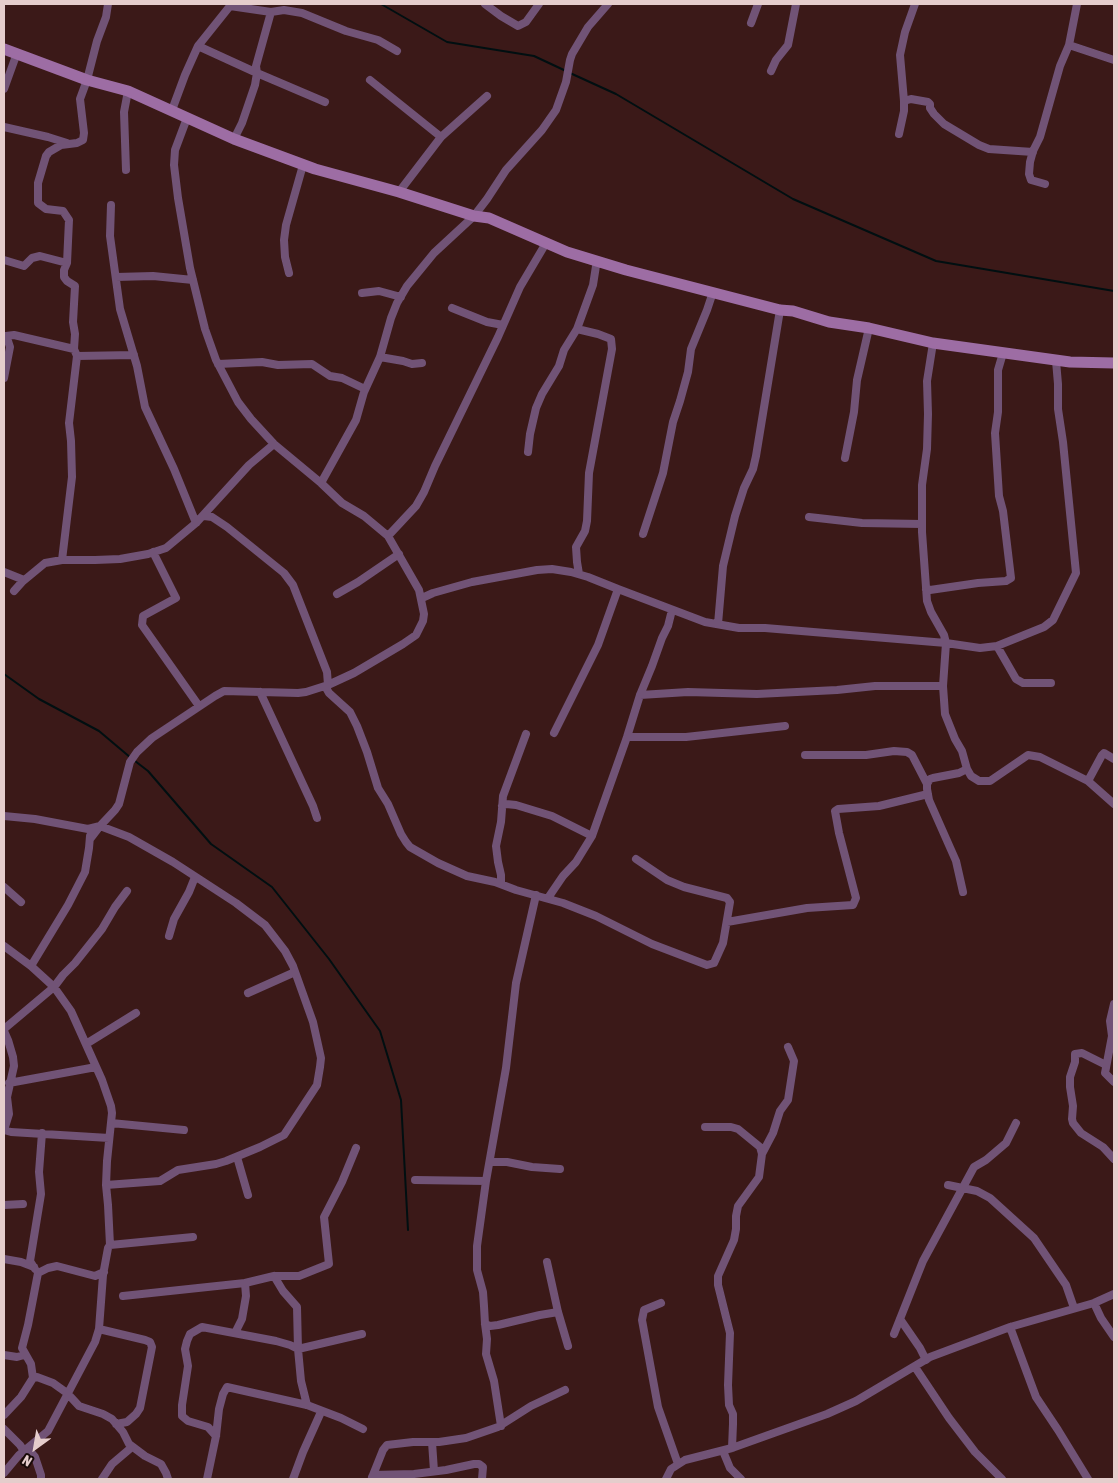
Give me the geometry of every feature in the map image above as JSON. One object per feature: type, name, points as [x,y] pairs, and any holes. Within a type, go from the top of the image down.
[{"type":"street","points":[[62,560],[72,477],[69,423],[76,353],[73,322],[75,286],[64,277],[67,262],[68,220],[63,211],[42,207],[38,203],[38,192],[40,173],[49,152],[61,145],[83,140],[84,133],[80,99],[106,17],[108,4]]},
{"type":"street","points":[[485,4],[518,26],[526,22],[539,4]]},
{"type":"street","points":[[321,483],[354,424],[366,389],[380,358],[391,318],[407,286],[434,253],[474,216],[506,170],[539,135],[556,110],[566,82],[572,54],[588,27],[605,7],[596,4]]},
{"type":"street","points":[[751,23],[758,4]]},
{"type":"street","points":[[771,72],[776,60],[788,45],[796,4]]},
{"type":"street","points":[[899,134],[904,111],[900,55],[905,32],[915,4]]},
{"type":"street","points":[[1045,184],[1031,180],[1029,174],[1033,152],[1040,137],[1060,66],[1068,45],[1077,4]]},
{"type":"street","points":[[172,110],[198,46],[230,6],[271,12],[284,10],[302,13],[378,40],[397,51]]},
{"type":"street","points":[[234,139],[242,123],[257,74],[256,66],[271,12]]},
{"type":"street","points":[[1068,45],[1114,60]]},
{"type":"street","points":[[198,46],[257,74],[325,102]]},
{"type":"street","points":[[4,49],[86,80],[128,91],[234,139],[303,165],[399,192],[474,216],[489,218],[546,244],[601,262],[829,322],[869,328],[933,343],[1056,361],[1114,363]]},
{"type":"street","points":[[4,89],[17,53]]},
{"type":"street","points":[[370,80],[441,138]]},
{"type":"street","points":[[126,170],[124,112],[128,91]]},
{"type":"street","points":[[399,192],[441,138],[487,96]]},
{"type":"street","points":[[904,101],[911,99],[928,102],[934,114],[944,124],[989,149],[1033,152]]},
{"type":"street","points":[[90,839],[115,810],[130,762],[136,752],[152,738],[199,706],[224,691],[298,693],[326,686],[403,644],[416,635],[424,619],[422,598],[419,590],[388,536],[364,516],[342,503],[274,444],[250,419],[238,402],[218,364],[205,329],[193,280],[178,198],[174,165],[175,150],[187,118]]},
{"type":"street","points":[[4,127],[69,143]]},
{"type":"street","points":[[289,273],[285,258],[284,240],[286,225],[303,165]]},
{"type":"street","points":[[111,205],[110,236],[120,309],[134,355],[145,407],[174,469],[196,523]]},
{"type":"street","points":[[388,536],[416,506],[424,492],[520,287],[546,244]]},
{"type":"street","points":[[4,260],[24,266],[32,258],[40,256],[67,262]]},
{"type":"street","points":[[528,452],[536,408],[559,366],[564,350],[576,329],[593,285],[596,266],[601,262]]},
{"type":"street","points":[[116,277],[153,276],[193,280]]},
{"type":"street","points":[[362,293],[379,291],[401,297]]},
{"type":"street","points":[[643,534],[665,465],[668,442],[688,372],[691,349],[713,292]]},
{"type":"street","points":[[452,308],[487,322],[503,325]]},
{"type":"street","points":[[718,624],[723,566],[735,516],[756,456],[776,325],[780,310]]},
{"type":"street","points":[[846,458],[857,380],[869,328]]},
{"type":"street","points":[[576,329],[611,339],[612,349],[589,473],[587,521],[585,531],[576,547],[579,574]]},
{"type":"street","points":[[4,378],[10,347],[8,341],[4,338],[14,334],[76,353],[134,355]]},
{"type":"street","points":[[933,343],[927,381],[927,449],[922,484],[922,524],[927,602],[944,634],[946,643],[943,686],[945,714],[952,732],[962,751],[970,776],[978,781],[990,781],[1028,756],[1040,757],[1088,781],[1114,804]]},
{"type":"street","points":[[926,589],[1006,581],[1011,578],[1003,511],[999,496],[995,432],[998,412],[998,370],[1003,353]]},
{"type":"street","points":[[380,358],[422,364]]},
{"type":"street","points":[[422,598],[472,582],[537,570],[562,570],[579,574],[705,622],[739,628],[765,628],[946,643],[980,648],[996,646],[1044,627],[1052,620],[1076,573],[1058,408],[1056,361]]},
{"type":"street","points":[[218,364],[262,362],[278,365],[312,364],[330,376],[342,378],[366,389]]},
{"type":"street","points":[[14,592],[24,580],[45,562],[120,559],[148,554],[166,548],[204,516],[249,465],[274,444]]},
{"type":"street","points":[[204,516],[212,517],[220,522],[284,573],[293,585],[327,672],[326,686],[329,693],[350,712],[367,752],[378,788],[388,804],[406,842],[422,854],[467,876],[501,884],[579,908],[652,944],[707,965],[714,963],[723,943],[730,902],[727,898],[684,887],[667,880],[636,859]]},
{"type":"street","points":[[809,517],[862,523],[922,524]]},
{"type":"street","points":[[153,552],[176,598],[143,616],[142,625],[199,706]]},
{"type":"street","points":[[337,594],[399,554]]},
{"type":"street","points":[[4,572],[24,580]]},
{"type":"street","points":[[554,733],[598,645],[618,589]]},
{"type":"street","points":[[548,898],[576,862],[592,836],[640,695],[668,626],[672,610]]},
{"type":"street","points":[[996,646],[1016,680],[1023,683],[1052,683]]},
{"type":"street","points":[[640,695],[688,692],[757,694],[838,690],[874,686],[943,686]]},
{"type":"street","points":[[260,692],[317,818]]},
{"type":"street","points":[[627,737],[686,737],[785,726]]},
{"type":"street","points":[[501,884],[496,846],[502,806],[505,790],[526,734]]},
{"type":"street","points":[[805,755],[866,755],[894,751],[907,752],[912,755],[927,784],[929,800],[956,861],[962,892]]},
{"type":"street","points":[[1088,781],[1102,754],[1104,753],[1114,759]]},
{"type":"street","points":[[927,784],[930,779],[959,773],[967,769]]},
{"type":"street","points":[[726,922],[807,908],[853,905],[856,898],[835,811],[838,809],[879,806],[928,794]]},
{"type":"street","points":[[502,806],[506,804],[516,805],[552,816],[592,836]]},
{"type":"street","points":[[4,816],[35,819],[88,829],[100,826],[129,838],[173,862],[236,903],[265,925],[285,951],[295,972],[313,1022],[320,1051],[317,1085],[284,1135],[237,1157],[216,1164],[178,1170],[160,1181],[106,1185]]},
{"type":"street","points":[[31,966],[86,872],[90,839],[88,829]]},
{"type":"street","points":[[169,936],[174,919],[195,877]]},
{"type":"street","points":[[4,887],[21,902]]},
{"type":"street","points":[[109,1138],[4,1130],[8,1114],[7,1097],[14,1066],[4,1030],[54,987],[102,928],[127,891]]},
{"type":"street","points":[[501,1426],[494,1381],[486,1354],[487,1339],[483,1292],[477,1270],[477,1246],[486,1181],[506,1068],[516,983],[536,895]]},
{"type":"street","points":[[4,946],[31,966],[54,987],[71,1011],[96,1066],[111,1106],[106,1185],[110,1245],[104,1272],[100,1329],[67,1393],[56,1419],[48,1430],[4,1473]]},
{"type":"street","points":[[248,993],[295,972]]},
{"type":"street","points":[[1114,1004],[1110,1021],[1112,1036],[1105,1073],[1114,1082]]},
{"type":"street","points":[[86,1044],[136,1013]]},
{"type":"street","points":[[732,1448],[733,1414],[729,1405],[728,1385],[730,1332],[718,1285],[718,1276],[734,1240],[738,1206],[759,1177],[762,1154],[773,1134],[780,1111],[788,1100],[794,1061],[788,1047]]},
{"type":"street","points":[[1106,1065],[1082,1053],[1075,1054],[1075,1062],[1070,1077],[1073,1106],[1072,1119],[1081,1133],[1103,1147],[1114,1159]]},
{"type":"street","points":[[10,1083],[96,1066]]},
{"type":"street","points":[[111,1123],[184,1130]]},
{"type":"street","points":[[894,1334],[923,1261],[974,1167],[986,1160],[1006,1143],[1016,1124]]},
{"type":"street","points":[[705,1127],[731,1127],[738,1129],[760,1147],[762,1154]]},
{"type":"street","points":[[35,1376],[22,1348],[28,1325],[36,1271],[30,1261],[41,1194],[39,1172],[42,1133]]},
{"type":"street","points":[[123,1296],[245,1283],[274,1276],[299,1276],[329,1264],[324,1217],[342,1182],[356,1148]]},
{"type":"street","points":[[237,1157],[248,1195]]},
{"type":"street","points":[[490,1162],[507,1162],[532,1167],[560,1169]]},
{"type":"street","points":[[415,1180],[486,1181]]},
{"type":"street","points":[[948,1184],[977,1191],[990,1198],[1034,1238],[1066,1285],[1074,1308]]},
{"type":"street","points":[[4,1205],[23,1204]]},
{"type":"street","points":[[110,1245],[193,1237]]},
{"type":"street","points":[[4,1259],[30,1264],[36,1271]]},
{"type":"street","points":[[547,1262],[568,1346]]},
{"type":"street","points":[[36,1271],[57,1266],[95,1276],[104,1272]]},
{"type":"street","points":[[274,1276],[283,1291],[297,1307],[298,1349],[307,1406]]},
{"type":"street","points":[[235,1333],[242,1319],[246,1296],[245,1283]]},
{"type":"street","points":[[666,1479],[671,1469],[686,1460],[723,1451],[827,1414],[915,1367],[930,1356],[1010,1327],[1094,1304],[1114,1294]]},
{"type":"street","points":[[661,1303],[644,1310],[642,1320],[658,1406],[678,1464]]},
{"type":"street","points":[[1094,1304],[1114,1337]]},
{"type":"street","points":[[485,1324],[490,1326],[498,1325],[558,1312]]},
{"type":"street","points":[[900,1319],[926,1360]]},
{"type":"street","points":[[216,1436],[208,1427],[188,1421],[182,1416],[188,1366],[186,1349],[190,1334],[202,1327],[276,1341],[298,1349],[362,1334]]},
{"type":"street","points":[[1010,1327],[1036,1397],[1088,1479]]},
{"type":"street","points":[[100,1329],[146,1340],[150,1342],[152,1347],[140,1408],[127,1422],[116,1424]]},
{"type":"street","points":[[4,1355],[22,1356],[24,1354]]},
{"type":"street","points":[[915,1367],[949,1418],[970,1445],[1002,1479]]},
{"type":"street","points":[[35,1376],[52,1382],[67,1393],[79,1406],[103,1414],[116,1424],[124,1432],[132,1447],[161,1464],[168,1479]]},
{"type":"street","points":[[4,1415],[21,1397],[35,1376]]},
{"type":"street","points":[[207,1479],[221,1400],[227,1387],[307,1406],[363,1429]]},
{"type":"street","points":[[482,1479],[483,1466],[479,1464],[434,1472],[372,1477],[387,1445],[466,1438],[501,1426],[531,1406],[565,1390]]},
{"type":"street","points":[[293,1479],[321,1412]]},
{"type":"street","points":[[4,1429],[35,1458],[41,1479]]},
{"type":"street","points":[[432,1442],[434,1472]]},
{"type":"street","points":[[102,1479],[112,1464],[132,1447]]},
{"type":"street","points":[[723,1451],[730,1468],[740,1479]]},
{"type":"waterway","points":[[381,4],[447,42],[534,56],[566,71]]},
{"type":"waterway","points":[[570,73],[616,94],[793,199],[936,261],[1114,291]]},
{"type":"waterway","points":[[4,674],[39,699],[99,731],[131,758]]},
{"type":"waterway","points":[[135,761],[148,771],[211,844],[272,887],[329,959],[380,1031],[401,1100],[408,1230]]}]
